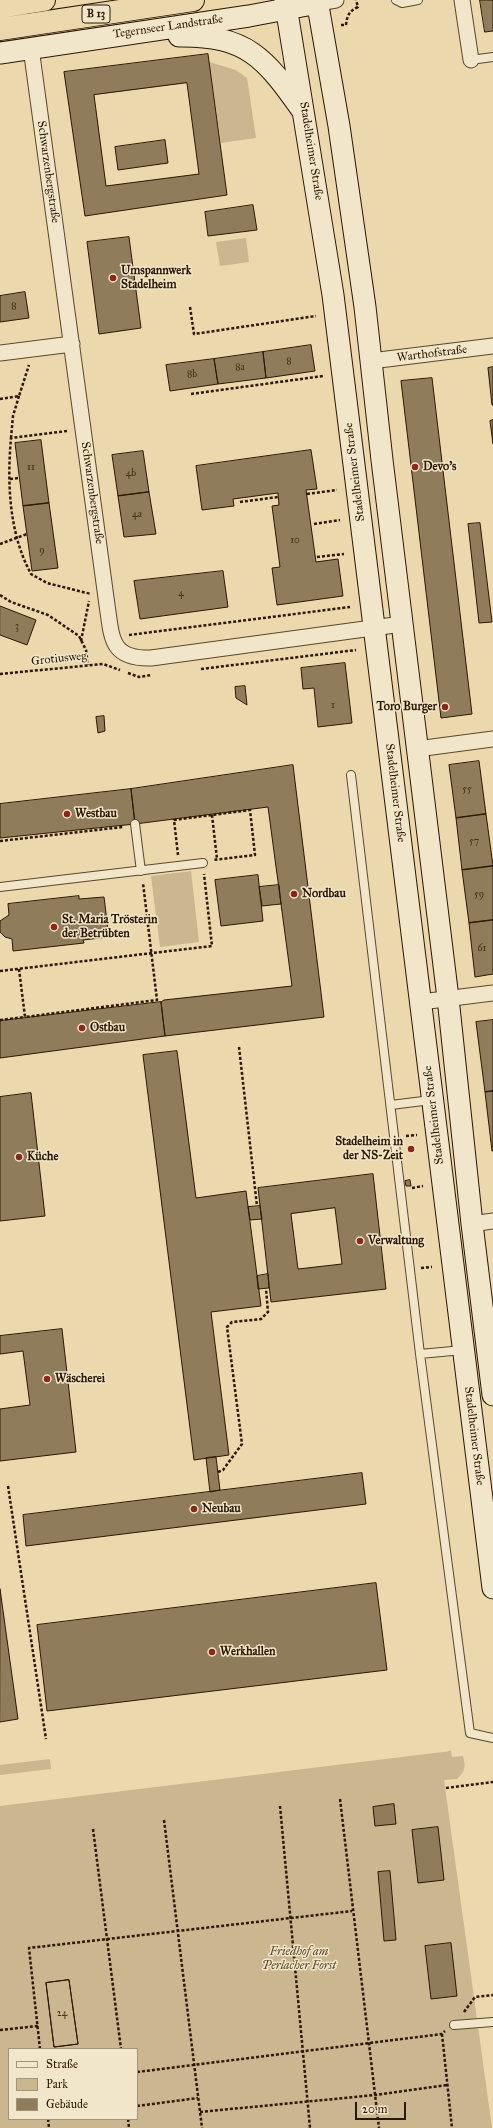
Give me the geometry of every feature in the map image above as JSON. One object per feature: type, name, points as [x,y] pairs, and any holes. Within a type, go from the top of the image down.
[{"type":"highway","points":[[0,6],[44,0]]},
{"type":"highway","name":"B 13","points":[[0,29],[193,0]]},
{"type":"main road","name":"Tegernseer Landstraße","points":[[0,53],[107,36],[286,4],[323,1]]},
{"type":"main road","name":"Stadelheimer Straße","points":[[323,1],[340,134],[365,307],[448,998],[472,1224],[493,1395]]},
{"type":"main road","name":"Stadelheimer Straße","points":[[286,4],[305,113],[333,294],[493,1588]]},
{"type":"main road","points":[[107,36],[196,35],[216,37],[237,44],[252,51],[270,67],[305,113]]},
{"type":"street","points":[[462,0],[471,60]]},
{"type":"street","name":"Schwarzenbergstraße","points":[[30,48],[113,642]]},
{"type":"street","points":[[0,353],[72,344]]},
{"type":"street","name":"Warthofstraße","points":[[371,361],[493,346]]},
{"type":"street","points":[[113,642],[118,650],[125,655],[137,658],[151,658],[402,624]]},
{"type":"street","points":[[417,749],[493,739]]},
{"type":"street","points":[[420,1002],[493,993]]},
{"type":"street","points":[[472,1224],[493,1222]]},
{"type":"lane","points":[[396,0],[402,3],[418,0]]},
{"type":"lane","points":[[471,60],[493,57]]},
{"type":"lane","points":[[351,775],[420,1354],[470,1733],[493,1738]]},
{"type":"lane","points":[[135,825],[141,870]]},
{"type":"lane","points":[[0,887],[203,863]]},
{"type":"lane","points":[[390,1105],[433,1100]]},
{"type":"lane","points":[[420,1354],[464,1350]]},
{"type":"lane","points":[[454,2025],[493,2022]]},
{"type":"path","points":[[342,26],[346,25],[347,16],[352,10],[358,7],[356,0]]},
{"type":"path","points":[[190,307],[194,334],[316,316]]},
{"type":"path","points":[[34,349],[13,416],[10,479],[12,519],[16,537],[31,574],[47,582],[90,594],[106,596]]},
{"type":"path","points":[[191,394],[323,376]]},
{"type":"path","points":[[0,399],[19,396]]},
{"type":"path","points":[[11,438],[83,429]]},
{"type":"path","points":[[10,479],[19,478]]},
{"type":"path","points":[[307,494],[337,490]]},
{"type":"path","points":[[240,502],[278,497]]},
{"type":"path","points":[[314,524],[340,520]]},
{"type":"path","points":[[0,544],[27,534]]},
{"type":"path","points":[[317,557],[344,554]]},
{"type":"path","points":[[81,641],[90,594]]},
{"type":"path","points":[[0,595],[11,602],[48,615],[79,636],[86,650],[88,665]]},
{"type":"path","points":[[113,642],[128,635],[350,607]]},
{"type":"path","name":"Grotiusweg","points":[[0,674],[102,664],[119,670]]},
{"type":"path","points":[[0,971],[212,946],[203,863],[217,859],[255,855],[250,810],[174,820],[180,866]]},
{"type":"path","points":[[212,815],[217,859]]},
{"type":"path","points":[[0,841],[135,825]]},
{"type":"path","points":[[0,1020],[157,1000],[141,870]]},
{"type":"path","points":[[19,968],[25,1017]]},
{"type":"path","points":[[240,1047],[257,1206]]},
{"type":"path","points":[[218,1472],[223,1470],[242,1444],[227,1327],[232,1322],[261,1319],[268,1312],[266,1289]]},
{"type":"path","points":[[8,1486],[46,1739]]},
{"type":"path","points":[[446,1788],[493,1782]]},
{"type":"path","points":[[340,1799],[352,1911],[379,2128]]},
{"type":"path","points":[[280,1806],[310,2128]]},
{"type":"path","points":[[164,1820],[202,2128]]},
{"type":"path","points":[[94,1829],[121,2048]]},
{"type":"path","points":[[40,2048],[29,1948],[352,1911]]},
{"type":"path","points":[[475,1997],[493,1995]]},
{"type":"path","points":[[0,2030],[38,2026]]},
{"type":"path","points":[[138,2072],[442,2034],[452,2128]]},
{"type":"path","points":[[200,2112],[375,2095],[447,2085]]},
{"type":"path","points":[[138,2106],[198,2098]]},
{"type":"green space","points":[[209,62],[236,70],[247,78],[256,138],[221,143]]},
{"type":"green space","points":[[246,238],[249,262],[220,266],[216,242]]},
{"type":"green space","points":[[191,871],[199,942],[160,947],[151,876]]},
{"type":"green space","name":"Friedhof am Perlacher Forst","points":[[451,1751],[452,1757],[463,1756],[465,1766],[462,1774],[457,1779],[444,1780],[492,2128],[0,2128],[0,1806]]},
{"type":"green space","points":[[50,1759],[51,1769],[0,1775],[0,1765]]},
{"type":"building","points":[[480,0],[493,0],[493,31],[485,32]]},
{"type":"building","points":[[208,54],[227,195],[85,216],[64,72]],"holes":[[[187,83],[199,174],[106,186],[94,95]]]},
{"type":"building","points":[[165,140],[168,163],[118,170],[115,147]]},
{"type":"building","points":[[253,205],[257,230],[208,236],[205,212]]},
{"type":"building","name":"Umspannwerk Stadelheim","points":[[129,237],[141,328],[99,334],[87,242]]},
{"type":"building","points":[[25,292],[29,318],[0,322],[0,296]]},
{"type":"building","points":[[311,345],[315,371],[266,378],[263,352]]},
{"type":"building","points":[[263,352],[266,378],[218,384],[214,359]]},
{"type":"building","points":[[214,359],[218,384],[170,391],[166,365]]},
{"type":"building","points":[[493,367],[493,405],[492,405],[488,368]]},
{"type":"building","points":[[432,378],[472,714],[441,718],[401,381]]},
{"type":"building","points":[[493,420],[493,444],[490,421]]},
{"type":"building","points":[[41,440],[49,503],[23,506],[15,443]]},
{"type":"building","points":[[311,450],[317,489],[306,490],[316,562],[338,559],[343,596],[277,605],[272,568],[280,567],[272,506],[279,505],[278,493],[233,499],[234,506],[202,510],[196,466]]},
{"type":"building","points":[[143,451],[149,492],[118,496],[112,455]]},
{"type":"building","points":[[149,492],[156,534],[124,537],[118,496]]},
{"type":"building","points":[[49,503],[58,568],[32,571],[23,506]]},
{"type":"building","points":[[480,523],[492,622],[479,623],[468,524]]},
{"type":"building","points":[[223,571],[228,607],[140,619],[134,581]]},
{"type":"building","points":[[0,606],[36,620],[27,645],[0,635]]},
{"type":"building","points":[[345,663],[352,723],[318,727],[314,688],[303,689],[301,668]]},
{"type":"building","points":[[245,686],[247,705],[236,698],[235,687]]},
{"type":"building","points":[[104,716],[105,731],[98,733],[96,717]]},
{"type":"building","points":[[479,761],[486,814],[456,818],[449,765]]},
{"type":"building","name":"Nordbau","points":[[293,765],[324,1017],[165,1036],[161,1002],[164,1000],[292,986],[268,807],[135,824],[131,789]]},
{"type":"building","name":"Westbau","points":[[131,789],[135,824],[0,838],[0,804]]},
{"type":"building","points":[[486,814],[493,866],[462,870],[456,818]]},
{"type":"building","points":[[493,866],[493,920],[469,923],[462,870]]},
{"type":"building","points":[[258,875],[263,921],[221,926],[215,880]]},
{"type":"building","name":"Nordbau","points":[[279,885],[281,904],[262,906],[259,887]]},
{"type":"building","name":"St. Maria Trösterin der Betrübten","points":[[79,896],[79,899],[104,897],[109,937],[83,940],[84,943],[13,951],[12,939],[5,937],[0,932],[0,921],[9,915],[8,904]]},
{"type":"building","points":[[493,920],[493,974],[475,977],[469,923]]},
{"type":"building","name":"Ostbau","points":[[161,1002],[165,1036],[0,1058],[0,1021]]},
{"type":"building","points":[[493,1020],[493,1091],[485,1092],[476,1022]]},
{"type":"building","points":[[177,1051],[196,1198],[246,1191],[261,1306],[211,1312],[229,1455],[194,1460],[143,1055]]},
{"type":"building","points":[[493,1091],[493,1151],[492,1151],[485,1092]]},
{"type":"building","name":"Küche","points":[[31,1093],[45,1216],[0,1221],[0,1097]]},
{"type":"building","name":"Verwaltung","points":[[373,1174],[386,1289],[271,1302],[258,1188]],"holes":[[[335,1208],[342,1264],[298,1269],[291,1214]]]},
{"type":"building","points":[[410,1180],[411,1186],[406,1186],[405,1181]]},
{"type":"building","points":[[260,1206],[262,1219],[250,1220],[248,1207]]},
{"type":"building","points":[[268,1274],[269,1288],[258,1289],[257,1276]]},
{"type":"building","name":"Wäscherei","points":[[62,1329],[76,1452],[0,1461],[0,1409],[30,1405],[23,1351],[0,1354],[0,1336]]},
{"type":"building","points":[[216,1457],[220,1490],[210,1492],[206,1458]]},
{"type":"building","name":"Neubau","points":[[362,1473],[366,1504],[26,1546],[23,1515]]},
{"type":"building","name":"Werkhallen","points":[[376,1583],[387,1670],[47,1711],[37,1625]]},
{"type":"building","points":[[0,1589],[18,1719],[0,1722]]},
{"type":"building","points":[[394,1804],[396,1824],[375,1826],[373,1807]]},
{"type":"building","points":[[438,1827],[444,1880],[418,1883],[412,1830]]},
{"type":"building","points":[[390,1871],[396,1940],[384,1941],[378,1872]]},
{"type":"building","points":[[451,1943],[457,1996],[431,1999],[425,1946]]},
{"type":"building","points":[[69,1980],[78,2044],[54,2047],[46,1983]]},
{"type":"building","points":[[69,1980],[78,2044],[54,2047],[46,1983]]},
{"type":"place","name":"Umspannwerk Stadelheim","points":[[113,278]]},
{"type":"place","name":"Devo's","points":[[415,467]]},
{"type":"place","name":"Toro Burger","points":[[445,707]]},
{"type":"place","name":"Westbau","points":[[67,814]]},
{"type":"place","name":"Nordbau","points":[[294,894]]},
{"type":"place","name":"St. Maria Trösterin der Betrübten","points":[[54,927]]},
{"type":"place","name":"Ostbau","points":[[82,1028]]},
{"type":"place","name":"Stadelheim in der NS-Zeit","points":[[411,1149]]},
{"type":"place","name":"Küche","points":[[19,1157]]},
{"type":"place","name":"Verwaltung","points":[[360,1241]]},
{"type":"place","name":"Wäscherei","points":[[47,1379]]},
{"type":"place","name":"Neubau","points":[[194,1509]]},
{"type":"place","name":"Werkhallen","points":[[212,1652]]}]
